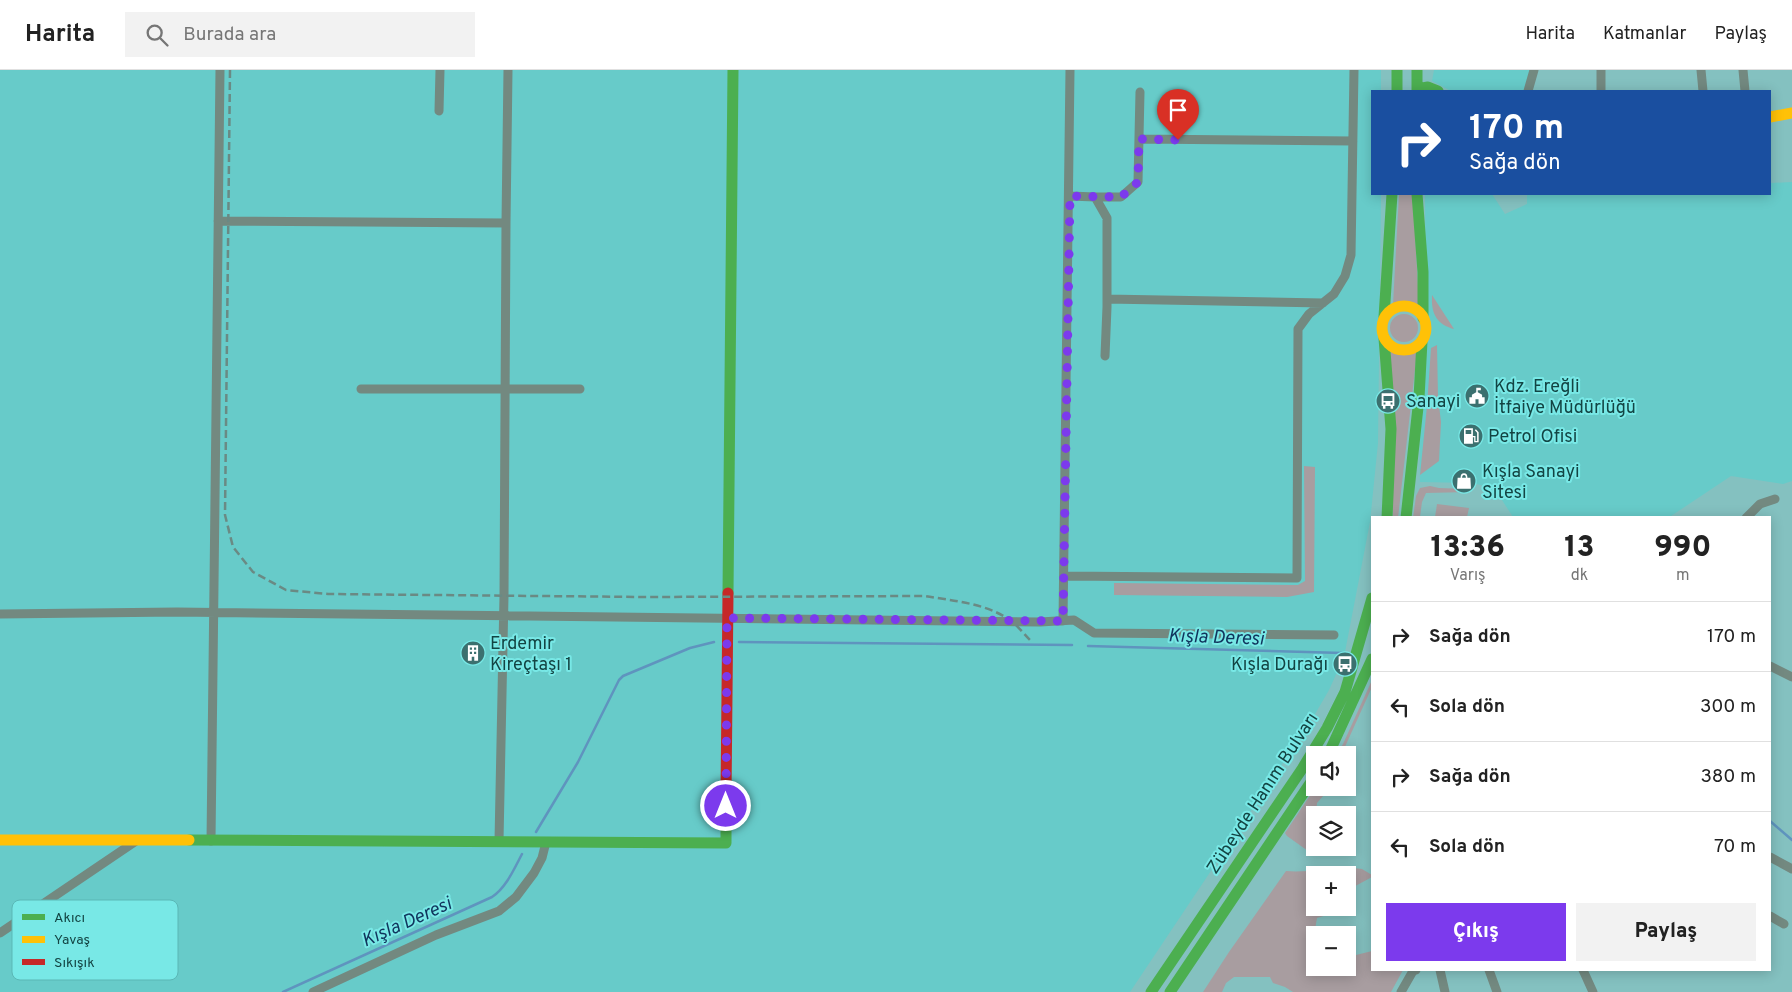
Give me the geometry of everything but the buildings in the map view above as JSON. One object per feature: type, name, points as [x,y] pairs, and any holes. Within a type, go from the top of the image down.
[{"type":"main road","points":[[0,840],[726,843],[733,70]]},
{"type":"main road","points":[[1397,70],[1397,90]]},
{"type":"main road","points":[[1417,70],[1417,90],[1428,87],[1436,90]]},
{"type":"main road","points":[[1771,117],[1792,113]]},
{"type":"main road","points":[[1387,516],[1391,429],[1382,324],[1392,195]]},
{"type":"main road","points":[[1406,516],[1418,407],[1422,341],[1426,329],[1423,318],[1423,281],[1417,195]]},
{"type":"main road","points":[[1384,317],[1394,308],[1400,306],[1414,308],[1423,318]]},
{"type":"main road","points":[[1384,338],[1389,344],[1402,350],[1416,346],[1422,341]]},
{"type":"main road","name":"Zübeyde Hanım Bulvarı","points":[[1151,992],[1302,769],[1327,728],[1345,692],[1371,601]]},
{"type":"main road","name":"Zübeyde Hanım Bulvarı","points":[[1332,746],[1371,662]]},
{"type":"main road","name":"Zübeyde Hanım Bulvarı","points":[[1170,992],[1306,789]]},
{"type":"street","points":[[211,841],[220,70]]},
{"type":"street","points":[[439,111],[440,70]]},
{"type":"street","points":[[499,841],[504,616],[508,70]]},
{"type":"street","points":[[1063,621],[1070,196],[1070,70]]},
{"type":"street","points":[[1064,576],[1297,578],[1298,329],[1309,314],[1334,294],[1344,276],[1351,255],[1354,70]]},
{"type":"street","points":[[1528,90],[1534,70]]},
{"type":"street","points":[[1601,70],[1601,90]]},
{"type":"street","points":[[1701,70],[1703,90]]},
{"type":"street","points":[[1743,70],[1744,90]]},
{"type":"street","points":[[1070,196],[1121,197],[1138,182],[1140,92]]},
{"type":"street","points":[[1139,139],[1353,141]]},
{"type":"street","points":[[1095,197],[1107,218],[1105,356]]},
{"type":"street","points":[[218,221],[506,223]]},
{"type":"street","points":[[1107,299],[1323,303]]},
{"type":"street","points":[[361,389],[580,389]]},
{"type":"street","points":[[1748,516],[1760,504],[1775,499]]},
{"type":"street","points":[[0,614],[215,613],[1074,620],[1094,632],[1334,635]]},
{"type":"street","points":[[1771,666],[1792,677]]},
{"type":"street","points":[[49,900],[136,841]]},
{"type":"street","points":[[313,992],[436,935],[499,911],[516,897],[534,873],[542,858],[546,842]]},
{"type":"street","points":[[1771,858],[1792,869]]},
{"type":"street","points":[[1771,917],[1784,924]]},
{"type":"street","points":[[0,933],[12,925]]},
{"type":"street","points":[[1401,992],[1415,971]]},
{"type":"street","points":[[1440,971],[1445,992]]},
{"type":"street","points":[[1489,971],[1496,992]]},
{"type":"street","points":[[1583,971],[1593,992]]},
{"type":"shaded area","points":[[0,70],[1381,70],[1381,90],[1371,90],[1371,195],[1381,195],[1378,443],[1370,522],[1344,657],[1329,690],[1311,721],[1130,992],[0,992]]},
{"type":"shaded area","points":[[1434,70],[1530,70],[1524,90],[1449,90],[1432,81]]},
{"type":"shaded area","name":"Kışla Sanayi Sitesi","points":[[1792,182],[1792,481],[1783,484],[1731,476],[1671,516],[1512,516],[1500,497],[1484,486],[1473,483],[1420,482],[1419,398],[1426,329],[1425,195],[1493,195],[1505,214],[1527,204],[1527,195],[1771,195],[1771,183]]},
{"type":"shaded area","points":[[1399,195],[1413,195],[1419,306],[1406,302],[1393,305]]},
{"type":"shaded area","points":[[1432,295],[1454,329],[1443,324],[1436,317],[1432,307]]},
{"type":"shaded area","points":[[1404,314],[1414,318],[1418,328],[1414,338],[1404,342],[1394,338],[1390,328],[1394,318]]},
{"type":"shaded area","points":[[1437,345],[1438,397],[1441,422],[1439,461],[1420,475],[1431,348]]},
{"type":"shaded area","points":[[1390,352],[1408,354],[1417,352],[1398,516],[1393,516]]},
{"type":"shaded area","points":[[1304,466],[1315,467],[1314,592],[1287,597],[1114,595],[1114,583],[1298,585],[1305,581]]},
{"type":"shaded area","points":[[1430,486],[1468,489],[1469,492],[1426,493],[1422,502],[1420,516],[1413,516],[1416,496],[1420,488]]},
{"type":"shaded area","points":[[1437,504],[1469,508],[1467,516],[1435,516]]},
{"type":"shaded area","points":[[1371,682],[1371,689],[1345,746],[1342,746]]},
{"type":"shaded area","points":[[1310,796],[1323,796],[1317,806],[1306,806],[1306,850],[1285,833]]},
{"type":"shaded area","points":[[1356,868],[1362,869],[1371,874],[1371,878],[1356,886]]},
{"type":"shaded area","points":[[1286,871],[1306,871],[1306,916],[1324,916],[1317,918],[1316,926],[1306,926],[1306,976],[1356,976],[1356,955],[1371,951],[1371,971],[1402,971],[1391,992],[1293,992],[1273,983],[1270,977],[1234,977],[1226,983],[1222,992],[1203,992]]},
{"type":"waterway","name":"Kışla Deresi","points":[[536,832],[578,762],[619,680],[623,676],[690,648],[714,642]]},
{"type":"waterway","name":"Kışla Deresi","points":[[739,642],[1072,645]]},
{"type":"waterway","name":"Kışla Deresi","points":[[1088,646],[1343,653]]},
{"type":"waterway","name":"Kışla Deresi","points":[[1771,822],[1792,840]]},
{"type":"waterway","name":"Kışla Deresi","points":[[283,992],[492,897],[506,883],[522,854]]},
{"type":"railway","points":[[230,70],[225,515],[233,547],[253,572],[286,590],[328,594],[645,597],[925,596],[981,606],[991,610],[1011,621],[1030,640]]},
{"type":"traffic: fast","points":[[728,593],[733,70]]},
{"type":"traffic: fast","points":[[1397,70],[1397,90]]},
{"type":"traffic: fast","points":[[1417,70],[1417,90]]},
{"type":"traffic: fast","points":[[1417,89],[1428,87],[1436,90]]},
{"type":"traffic: fast","points":[[1384,317],[1392,195]]},
{"type":"traffic: fast","points":[[1417,195],[1423,272],[1423,318]]},
{"type":"traffic: fast","points":[[1384,338],[1391,429],[1387,516]]},
{"type":"traffic: fast","points":[[1406,516],[1419,398],[1422,341]]},
{"type":"traffic: fast","points":[[1151,992],[1302,769],[1327,728],[1345,692],[1371,601]]},
{"type":"traffic: fast","points":[[1332,746],[1371,661]]},
{"type":"traffic: fast","points":[[1170,992],[1306,789]]},
{"type":"traffic: fast","points":[[189,840],[726,843],[726,796]]},
{"type":"traffic: slow","points":[[1771,117],[1792,113]]},
{"type":"traffic: slow","points":[[1404,306],[1416,310],[1422,316],[1426,328],[1422,340],[1416,346],[1404,350],[1392,346],[1386,340],[1382,328],[1386,316],[1392,310],[1404,306]]},
{"type":"traffic: slow","points":[[0,840],[189,840]]},
{"type":"traffic: jam","points":[[726,796],[728,593]]},
{"type":"place","name":"Kdz. Ereğli İtfaiye Müdürlüğü","points":[[1477,396]]},
{"type":"place","name":"Sanayi","points":[[1388,401]]},
{"type":"place","name":"Petrol Ofisi","points":[[1471,436]]},
{"type":"place","name":"Kışla Sanayi Sitesi","points":[[1464,481]]},
{"type":"place","name":"Erdemir Kireçtaşı 1","points":[[473,653]]},
{"type":"place","name":"Kışla Durağı","points":[[1345,664]]},
{"type":"route","points":[[726,806],[727,618],[1063,621],[1070,196],[1121,197],[1138,182],[1139,139],[1178,140]]}]
